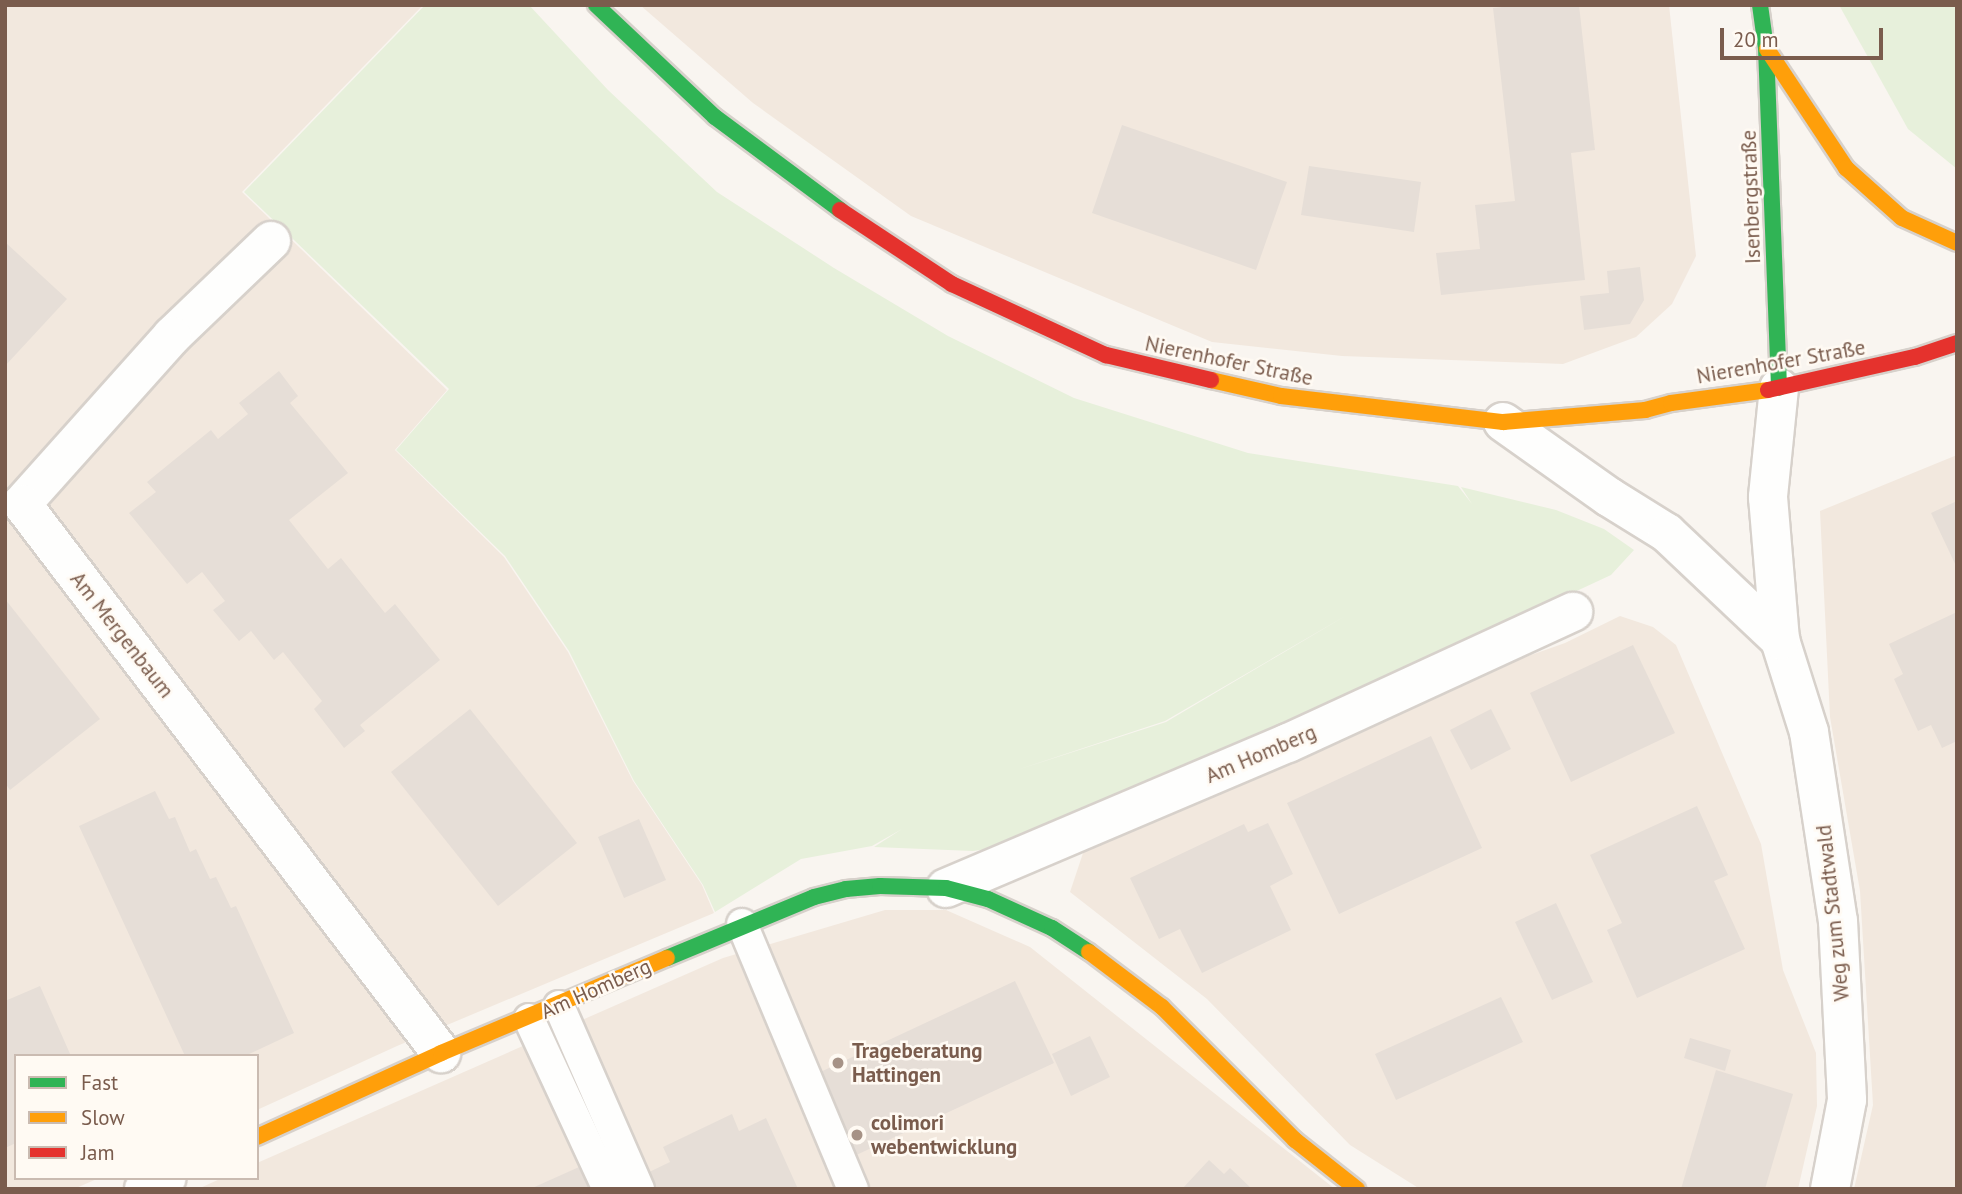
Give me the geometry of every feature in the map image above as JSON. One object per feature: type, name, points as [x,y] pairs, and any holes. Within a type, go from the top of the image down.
[{"type":"main road","name":"Nierenhofer Straße","points":[[596,5],[715,117],[830,203],[952,284],[1106,355],[1281,396],[1503,422],[1644,410],[1671,402],[1779,388],[1915,357],[1957,343]]},
{"type":"main road","name":"Isenbergstraße","points":[[1760,5],[1766,48],[1779,388]]},
{"type":"main road","points":[[1766,48],[1846,168],[1902,218],[1957,243]]},
{"type":"main road","name":"Am Homberg","points":[[259,1136],[441,1053],[529,1019],[742,924],[814,897],[846,889],[946,888],[988,899],[1020,912],[1052,928],[1104,962],[1162,1007],[1296,1140],[1357,1189]]},
{"type":"street","name":"Am Mergenbaum","points":[[271,242],[172,336],[22,504],[441,1053]]},
{"type":"street","name":"Weg zum Stadtwald","points":[[1779,388],[1768,497],[1780,640],[1809,732],[1838,921],[1847,1100],[1829,1189]]},
{"type":"street","name":"Weg zum Stadtwald","points":[[1503,422],[1609,497],[1667,533],[1780,640]]},
{"type":"street","name":"Am Homberg","points":[[946,888],[1288,743],[1573,612]]},
{"type":"street","points":[[144,1189],[163,1180]]},
{"type":"lane","points":[[742,924],[853,1189]]},
{"type":"lane","points":[[559,1006],[639,1189]]},
{"type":"lane","points":[[529,1019],[608,1189]]},
{"type":"shaded area","points":[[5,5],[423,5],[242,192],[447,390],[395,450],[504,557],[568,652],[633,781],[702,885],[714,913],[397,1046],[259,1109],[259,1054],[14,1054],[14,1180],[94,1180],[74,1189],[5,1189]]},
{"type":"shaded area","points":[[640,5],[1669,5],[1696,256],[1672,304],[1636,337],[1563,364],[1342,356],[1212,342],[911,216],[753,103]]},
{"type":"shaded area","points":[[1957,455],[1957,1189],[1854,1189],[1873,1105],[1860,891],[1830,717],[1820,511]]},
{"type":"shaded area","points":[[1620,616],[1653,627],[1676,645],[1761,844],[1783,970],[1816,1053],[1817,1106],[1798,1189],[1420,1189],[1350,1145],[1207,999],[1070,892],[1084,850],[1413,697],[1565,643]]},
{"type":"shaded area","points":[[885,910],[946,910],[1030,947],[1335,1189],[198,1189],[218,1180],[259,1180],[259,1162],[723,958]]},
{"type":"green space","points":[[425,5],[529,5],[608,90],[717,192],[834,268],[948,336],[1074,398],[1248,453],[1458,486],[1472,504],[1461,487],[1556,510],[1604,529],[1634,550],[1611,575],[1036,842],[973,851],[874,847],[902,829],[872,846],[801,859],[715,912],[703,885],[634,781],[569,651],[505,556],[396,450],[449,389],[244,192]],"holes":[[[1347,615],[1166,722],[1017,770],[1165,721]]]},
{"type":"green space","points":[[1839,5],[1957,5],[1957,169],[1908,129]]},
{"type":"building","points":[[1579,5],[1595,150],[1571,153],[1585,280],[1441,295],[1436,253],[1480,249],[1475,205],[1515,201],[1493,8]]},
{"type":"building","points":[[1122,125],[1287,182],[1256,270],[1092,213]]},
{"type":"building","points":[[1309,166],[1421,182],[1414,232],[1301,215]]},
{"type":"building","points":[[5,242],[67,299],[5,366]]},
{"type":"building","points":[[1640,267],[1644,300],[1630,324],[1584,330],[1580,296],[1609,293],[1607,271]]},
{"type":"building","points":[[279,371],[298,396],[290,403],[348,473],[289,520],[328,569],[341,558],[385,613],[395,604],[440,660],[360,725],[365,731],[344,748],[314,709],[322,701],[283,652],[274,660],[251,631],[239,641],[213,610],[225,601],[202,572],[187,584],[129,513],[156,492],[147,482],[211,430],[218,439],[248,414],[239,403]]},
{"type":"building","points":[[1957,501],[1957,568],[1931,513]]},
{"type":"building","points":[[5,599],[100,719],[10,790],[5,783]]},
{"type":"building","points":[[1957,612],[1957,741],[1942,748],[1931,725],[1918,731],[1894,679],[1903,674],[1889,644]]},
{"type":"building","points":[[1633,645],[1675,733],[1571,782],[1530,693]]},
{"type":"building","points":[[470,709],[577,843],[498,906],[391,772]]},
{"type":"building","points":[[1491,709],[1511,749],[1471,770],[1450,730]]},
{"type":"building","points":[[1431,736],[1482,848],[1339,914],[1287,803]]},
{"type":"building","points":[[155,791],[169,819],[175,817],[190,852],[196,849],[210,879],[216,877],[231,908],[236,906],[294,1033],[249,1054],[184,1054],[79,826]]},
{"type":"building","points":[[1697,806],[1728,875],[1714,881],[1745,949],[1637,998],[1607,930],[1622,923],[1590,855]]},
{"type":"building","points":[[639,819],[666,880],[624,898],[598,837]]},
{"type":"building","points":[[1268,823],[1293,874],[1270,886],[1291,930],[1202,973],[1180,929],[1159,939],[1130,878],[1244,824],[1248,832]]},
{"type":"building","points":[[1556,903],[1593,982],[1552,1000],[1515,922]]},
{"type":"building","points":[[1015,981],[1054,1063],[852,1157],[814,1075]]},
{"type":"building","points":[[40,986],[70,1054],[14,1054],[14,1144],[5,1148],[5,1001]]},
{"type":"building","points":[[1501,997],[1523,1042],[1396,1100],[1375,1054]]},
{"type":"building","points":[[1090,1036],[1110,1077],[1071,1096],[1052,1054]]},
{"type":"building","points":[[1690,1038],[1731,1050],[1725,1071],[1684,1058]]},
{"type":"building","points":[[1716,1070],[1793,1094],[1765,1189],[1681,1189]]},
{"type":"building","points":[[732,1114],[739,1131],[766,1118],[798,1189],[650,1189],[643,1175],[670,1162],[663,1147]]},
{"type":"building","points":[[1209,1160],[1224,1174],[1230,1168],[1252,1189],[1182,1189]]},
{"type":"building","points":[[588,1163],[599,1189],[530,1189]]},
{"type":"traffic: fast","points":[[596,5],[715,117],[840,210]]},
{"type":"traffic: fast","points":[[1760,5],[1766,48],[1779,388]]},
{"type":"traffic: fast","points":[[667,958],[814,897],[846,889],[880,886],[946,888],[988,899],[1052,928],[1089,952]]},
{"type":"traffic: slow","points":[[1767,49],[1846,168],[1902,218],[1957,243]]},
{"type":"traffic: slow","points":[[1211,380],[1281,396],[1503,422],[1645,410],[1671,403],[1768,390]]},
{"type":"traffic: slow","points":[[1089,952],[1162,1007],[1295,1140],[1357,1189]]},
{"type":"traffic: slow","points":[[259,1136],[441,1053],[667,958]]},
{"type":"traffic: jam","points":[[840,210],[952,284],[1106,355],[1211,380]]},
{"type":"traffic: jam","points":[[1768,390],[1915,357],[1957,343]]},
{"type":"place","name":"Trageberatung Hattingen","points":[[838,1063]]},
{"type":"place","name":"colimori webentwicklung","points":[[857,1135]]}]
